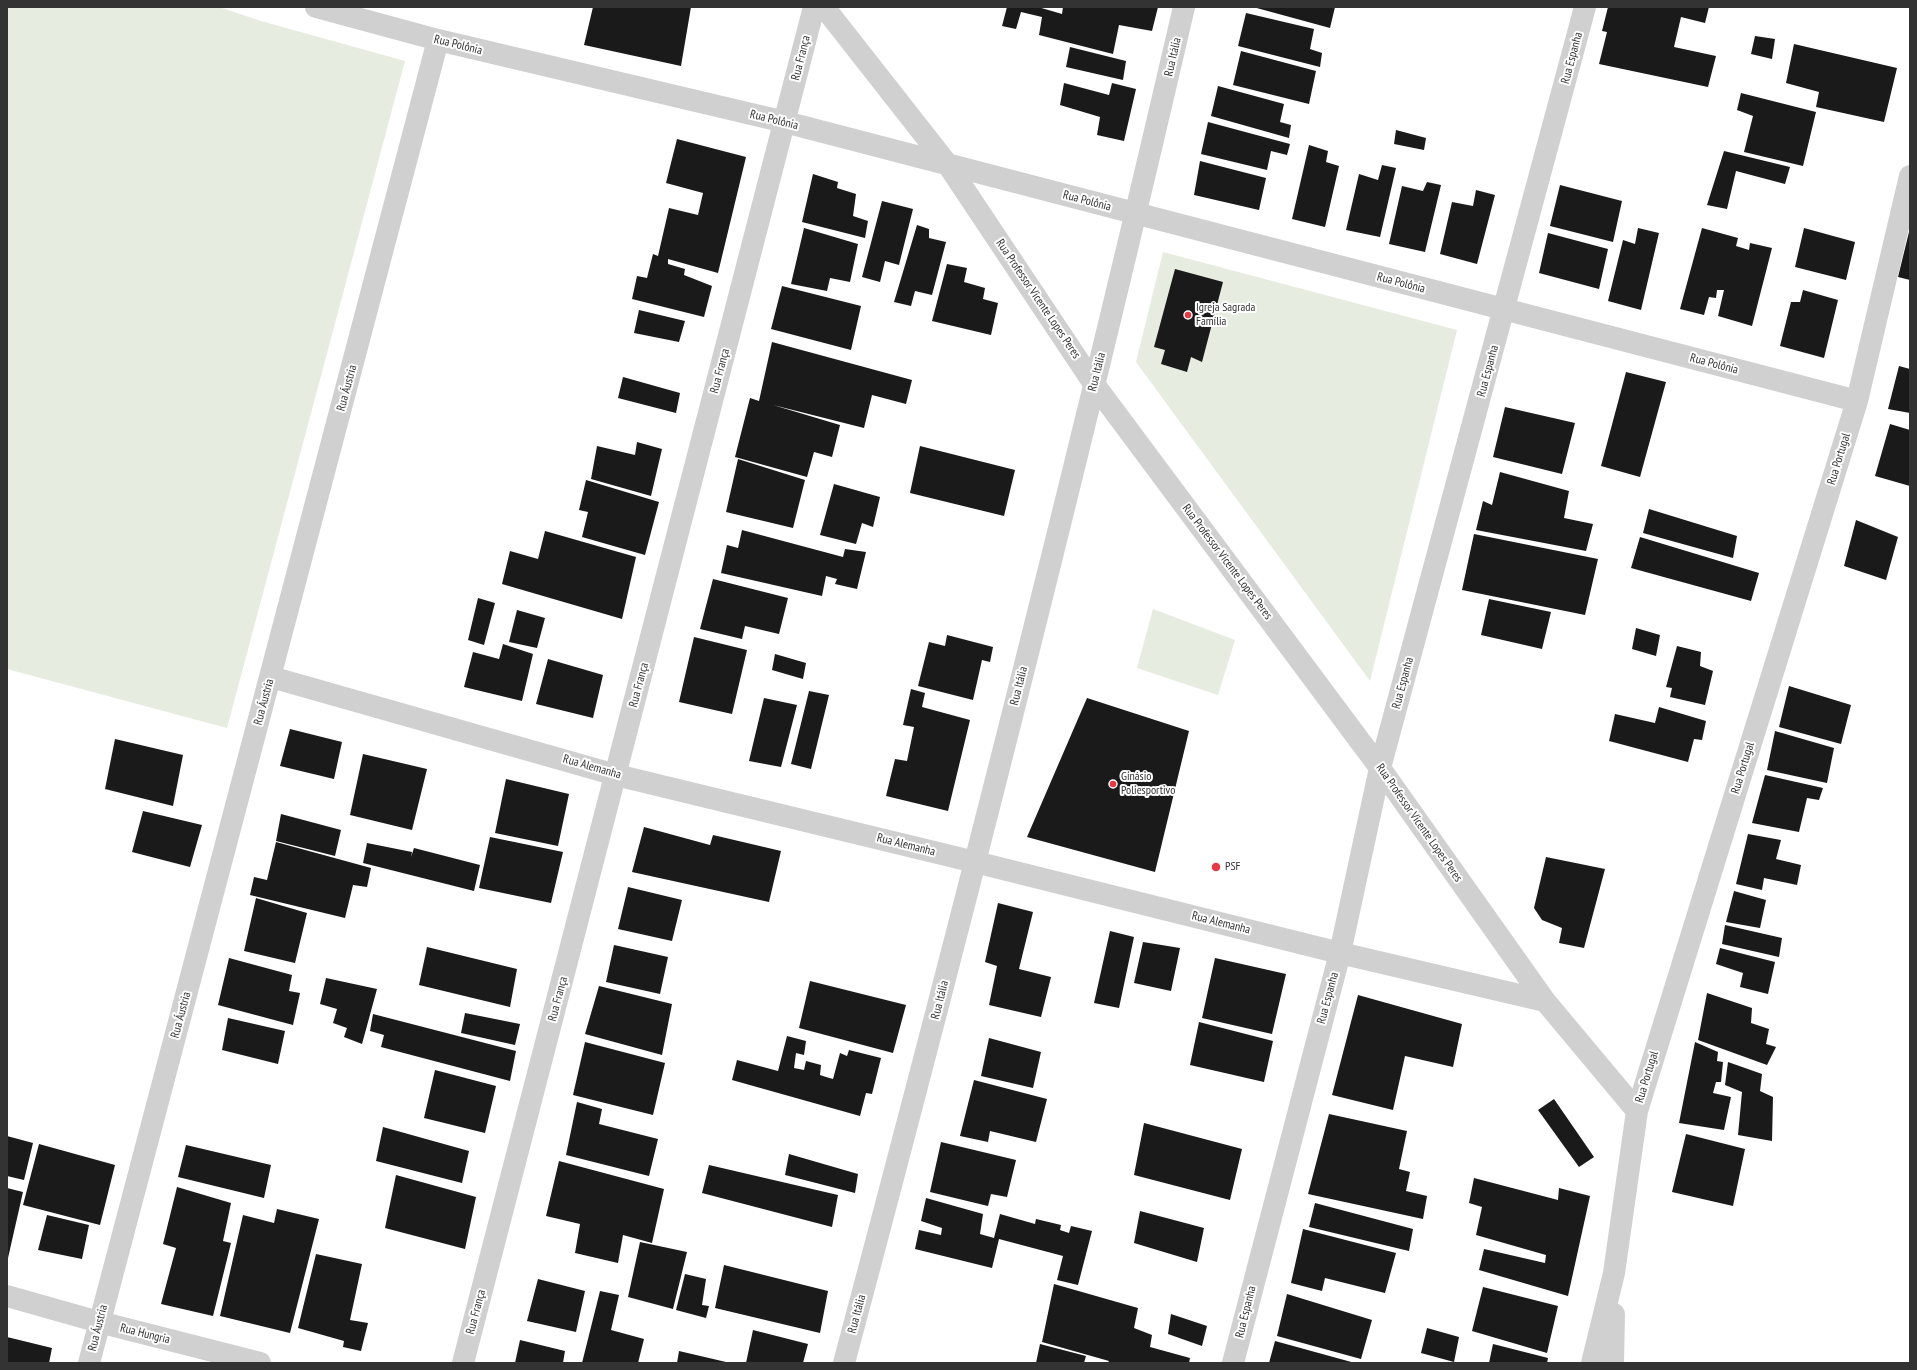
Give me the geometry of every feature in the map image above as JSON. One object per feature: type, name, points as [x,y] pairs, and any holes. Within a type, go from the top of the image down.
[{"type":"street","name":"Rua Polônia","points":[[316,7],[438,40],[785,122],[1857,401]]},
{"type":"street","name":"Rua França","points":[[463,1363],[814,7]]},
{"type":"street","name":"Rua Professor Vicente Lopes Peres","points":[[824,7],[948,165],[1094,384],[1380,768],[1544,1001],[1637,1111]]},
{"type":"street","name":"Rua Itália","points":[[844,1363],[975,862],[1136,214],[1184,7]]},
{"type":"street","name":"Rua Espanha","points":[[1233,1363],[1340,953],[1380,768],[1585,7]]},
{"type":"street","name":"Rua Áustria","points":[[89,1363],[438,40]]},
{"type":"street","name":"Rua Portugal","points":[[1592,1363],[1614,1273],[1637,1111],[1857,401],[1910,176]]},
{"type":"street","name":"Rua Alemanha","points":[[271,677],[616,775],[975,862],[1340,953],[1544,1001]]},
{"type":"street","points":[[1613,1363],[1614,1273]]},
{"type":"street","name":"Rua Hungria","points":[[7,1296],[99,1322],[260,1363]]},
{"type":"shaded area","points":[[7,7],[219,7],[261,21],[405,61],[227,728],[7,669]]},
{"type":"shaded area","points":[[1163,252],[1457,330],[1370,681],[1136,362]]},
{"type":"shaded area","points":[[1153,609],[1235,640],[1218,695],[1137,668]]},
{"type":"building","points":[[593,7],[691,7],[681,66],[584,45]]},
{"type":"building","points":[[1007,7],[1038,7],[1062,14],[1063,7],[1158,7],[1152,31],[1119,25],[1113,54],[1039,35],[1042,17],[1021,12],[1016,29],[1002,26]]},
{"type":"building","points":[[1253,7],[1335,7],[1330,28]]},
{"type":"building","points":[[1608,7],[1709,7],[1705,23],[1681,17],[1674,47],[1716,56],[1708,87],[1599,64],[1607,32],[1602,31]]},
{"type":"building","points":[[1246,13],[1314,29],[1310,49],[1322,53],[1320,67],[1238,46]]},
{"type":"building","points":[[1755,36],[1775,39],[1772,59],[1751,54]]},
{"type":"building","points":[[1794,44],[1897,68],[1884,122],[1816,107],[1819,92],[1786,83]]},
{"type":"building","points":[[1070,47],[1126,61],[1123,80],[1066,67]]},
{"type":"building","points":[[1241,51],[1316,71],[1309,104],[1233,85]]},
{"type":"building","points":[[1064,83],[1109,95],[1112,83],[1136,89],[1124,141],[1097,135],[1100,117],[1060,105]]},
{"type":"building","points":[[1218,86],[1284,104],[1280,122],[1291,125],[1289,138],[1211,116]]},
{"type":"building","points":[[1741,93],[1816,112],[1803,166],[1744,152],[1753,116],[1737,110]]},
{"type":"building","points":[[1208,122],[1290,144],[1287,155],[1271,151],[1267,170],[1201,154]]},
{"type":"building","points":[[1396,130],[1426,138],[1424,150],[1394,144]]},
{"type":"building","points":[[677,139],[746,157],[718,273],[668,259],[668,264],[685,269],[684,275],[712,286],[704,317],[632,299],[637,276],[647,278],[653,254],[658,256],[669,208],[698,215],[703,193],[666,183]]},
{"type":"building","points":[[1309,145],[1328,151],[1326,162],[1339,166],[1325,227],[1292,219]]},
{"type":"building","points":[[1724,151],[1790,167],[1785,184],[1736,171],[1727,209],[1707,205]]},
{"type":"building","points":[[1200,161],[1266,178],[1259,210],[1194,195]]},
{"type":"building","points":[[1382,165],[1396,168],[1380,237],[1346,230],[1359,174],[1378,180]]},
{"type":"building","points":[[813,174],[838,182],[837,188],[856,194],[853,216],[868,221],[865,238],[802,222]]},
{"type":"building","points":[[1427,182],[1441,185],[1425,252],[1389,244],[1402,186],[1423,191]]},
{"type":"building","points":[[1560,185],[1622,201],[1613,242],[1550,226]]},
{"type":"building","points":[[1476,190],[1495,195],[1477,264],[1440,254],[1452,202],[1473,206]]},
{"type":"building","points":[[882,201],[913,209],[899,265],[885,261],[880,282],[862,277]]},
{"type":"building","points":[[917,225],[929,229],[929,238],[946,242],[932,295],[915,291],[911,306],[894,302]]},
{"type":"building","points":[[804,228],[858,244],[850,282],[830,278],[827,291],[791,284]]},
{"type":"building","points":[[1638,228],[1659,233],[1641,310],[1608,301],[1623,240],[1635,244]]},
{"type":"building","points":[[1702,228],[1738,238],[1736,246],[1749,250],[1750,243],[1772,248],[1752,326],[1718,316],[1724,290],[1717,290],[1716,298],[1709,297],[1704,315],[1680,309]]},
{"type":"building","points":[[1804,228],[1855,242],[1846,280],[1795,267]]},
{"type":"building","points":[[1910,232],[1910,280],[1898,277]]},
{"type":"building","points":[[1548,233],[1608,249],[1599,289],[1539,273]]},
{"type":"building","points":[[947,264],[967,268],[964,282],[985,288],[983,299],[998,303],[991,335],[932,321]]},
{"type":"building","name":"Igreja Sagrada Família","points":[[1175,269],[1223,282],[1202,362],[1191,357],[1187,372],[1161,364],[1165,350],[1154,347]]},
{"type":"building","points":[[782,286],[861,306],[851,350],[771,329]]},
{"type":"building","points":[[1803,290],[1838,300],[1824,358],[1780,346],[1791,302],[1800,302]]},
{"type":"building","points":[[639,310],[685,321],[679,342],[634,333]]},
{"type":"building","points":[[772,342],[912,380],[906,404],[872,395],[864,428],[773,405],[840,425],[832,457],[814,452],[807,477],[735,457],[750,398],[759,401]]},
{"type":"building","points":[[1899,366],[1910,369],[1910,413],[1888,409]]},
{"type":"building","points":[[1626,372],[1666,382],[1640,477],[1601,466]]},
{"type":"building","points":[[623,377],[680,393],[676,413],[618,398]]},
{"type":"building","points":[[1505,407],[1575,423],[1562,474],[1493,457]]},
{"type":"building","points":[[1890,424],[1910,430],[1910,486],[1875,476]]},
{"type":"building","points":[[637,442],[662,449],[651,496],[591,479],[597,446],[635,455]]},
{"type":"building","points":[[920,446],[1015,470],[1004,516],[910,493]]},
{"type":"building","points":[[738,459],[805,480],[793,528],[726,512]]},
{"type":"building","points":[[1500,472],[1569,491],[1564,518],[1593,524],[1586,551],[1476,530],[1483,501],[1492,505]]},
{"type":"building","points":[[586,480],[659,502],[645,555],[582,537],[588,512],[579,510]]},
{"type":"building","points":[[834,484],[880,497],[873,527],[862,523],[856,544],[820,535]]},
{"type":"building","points":[[1649,509],[1737,536],[1733,558],[1643,533]]},
{"type":"building","points":[[1856,520],[1898,537],[1886,580],[1844,566]]},
{"type":"building","points":[[742,530],[843,557],[845,549],[866,552],[857,589],[835,584],[837,579],[826,576],[822,596],[721,573],[727,545],[738,548]]},
{"type":"building","points":[[545,531],[636,557],[622,619],[502,584],[510,551],[538,559]]},
{"type":"building","points":[[1474,534],[1598,559],[1585,615],[1462,590]]},
{"type":"building","points":[[1640,537],[1759,573],[1751,601],[1631,568]]},
{"type":"building","points":[[713,579],[788,598],[779,634],[745,626],[742,639],[700,629]]},
{"type":"building","points":[[478,598],[495,603],[484,645],[468,640]]},
{"type":"building","points":[[1489,599],[1551,612],[1542,649],[1481,635]]},
{"type":"building","points":[[517,610],[545,618],[537,648],[509,642]]},
{"type":"building","points":[[1636,628],[1660,635],[1656,656],[1632,649]]},
{"type":"building","points":[[947,635],[993,647],[990,662],[982,660],[973,700],[918,686],[929,642],[945,646]]},
{"type":"building","points":[[694,637],[747,650],[732,714],[679,702]]},
{"type":"building","points":[[503,644],[533,654],[522,701],[464,687],[473,652],[499,659]]},
{"type":"building","points":[[1677,646],[1701,652],[1700,666],[1713,671],[1705,705],[1670,697],[1672,688],[1666,687]]},
{"type":"building","points":[[775,654],[806,663],[803,679],[772,670]]},
{"type":"building","points":[[548,659],[603,675],[593,718],[536,704]]},
{"type":"building","points":[[1789,686],[1851,705],[1841,744],[1779,727]]},
{"type":"building","points":[[911,689],[925,693],[922,707],[970,720],[948,811],[886,796],[895,759],[907,761],[914,727],[903,725]]},
{"type":"building","points":[[809,691],[829,695],[811,769],[791,764]]},
{"type":"building","points":[[764,698],[797,705],[781,767],[749,761]]},
{"type":"building","name":"Ginásio Poliesportivo","points":[[1087,698],[1189,731],[1155,872],[1027,837]]},
{"type":"building","points":[[1659,707],[1706,721],[1702,740],[1694,739],[1688,762],[1609,741],[1615,714],[1655,723]]},
{"type":"building","points":[[290,729],[342,742],[334,779],[280,766]]},
{"type":"building","points":[[1775,731],[1834,748],[1827,783],[1767,770]]},
{"type":"building","points":[[115,739],[183,755],[173,806],[105,789]]},
{"type":"building","points":[[363,754],[427,769],[412,830],[350,815]]},
{"type":"building","points":[[1765,775],[1823,788],[1819,800],[1807,798],[1799,832],[1752,823]]},
{"type":"building","points":[[506,779],[569,794],[558,846],[495,833]]},
{"type":"building","points":[[143,811],[202,825],[190,867],[132,852]]},
{"type":"building","points":[[281,814],[341,830],[335,856],[276,841]]},
{"type":"building","points":[[644,827],[710,845],[713,835],[781,851],[769,902],[632,872]]},
{"type":"building","points":[[1748,834],[1781,840],[1776,859],[1801,865],[1797,885],[1764,878],[1762,890],[1736,884]]},
{"type":"building","points":[[490,837],[563,852],[551,903],[479,888]]},
{"type":"building","points":[[276,842],[371,868],[367,887],[353,885],[345,918],[250,895],[254,877],[267,880]]},
{"type":"building","points":[[367,843],[412,852],[411,857],[414,848],[480,865],[474,891],[363,863]]},
{"type":"building","points":[[1546,857],[1605,869],[1584,948],[1559,943],[1562,928],[1542,920],[1534,908]]},
{"type":"building","points":[[628,887],[682,900],[672,941],[618,929]]},
{"type":"building","points":[[1734,891],[1766,900],[1760,928],[1726,922]]},
{"type":"building","points":[[256,898],[307,913],[295,963],[244,951]]},
{"type":"building","points":[[998,903],[1033,912],[1019,969],[1051,977],[1041,1017],[989,1005],[997,966],[985,962]]},
{"type":"building","points":[[1725,925],[1782,938],[1779,957],[1722,944]]},
{"type":"building","points":[[1110,931],[1134,937],[1119,1008],[1094,1003]]},
{"type":"building","points":[[1143,942],[1180,948],[1171,991],[1134,983]]},
{"type":"building","points":[[614,945],[668,957],[660,994],[606,982]]},
{"type":"building","points":[[427,947],[517,969],[510,1007],[419,985]]},
{"type":"building","points":[[1720,948],[1775,962],[1768,994],[1740,987],[1743,973],[1716,964]]},
{"type":"building","points":[[229,958],[292,975],[289,991],[300,993],[293,1025],[218,1005]]},
{"type":"building","points":[[1215,958],[1286,974],[1272,1034],[1202,1018]]},
{"type":"building","points":[[326,978],[377,989],[362,1044],[344,1037],[347,1028],[333,1023],[337,1009],[320,1004]]},
{"type":"building","points":[[810,981],[906,1005],[893,1053],[799,1028]]},
{"type":"building","points":[[599,986],[672,1004],[662,1055],[585,1034]]},
{"type":"building","points":[[1707,993],[1752,1008],[1751,1023],[1769,1029],[1766,1044],[1776,1047],[1767,1065],[1698,1040]]},
{"type":"building","points":[[1358,995],[1462,1024],[1453,1067],[1405,1056],[1393,1110],[1332,1095]]},
{"type":"building","points":[[465,1013],[520,1024],[515,1045],[461,1033]]},
{"type":"building","points":[[373,1014],[516,1051],[510,1081],[381,1047],[384,1035],[370,1031]]},
{"type":"building","points":[[228,1018],[285,1031],[278,1064],[222,1050]]},
{"type":"building","points":[[1199,1022],[1273,1041],[1264,1082],[1190,1065]]},
{"type":"building","points":[[787,1036],[806,1041],[804,1055],[796,1053],[794,1068],[804,1070],[806,1061],[821,1065],[820,1075],[833,1079],[840,1053],[847,1056],[849,1050],[881,1058],[872,1094],[866,1093],[860,1116],[732,1080],[737,1060],[778,1071]]},
{"type":"building","points":[[989,1038],[1041,1052],[1033,1088],[981,1076]]},
{"type":"building","points":[[585,1042],[665,1063],[653,1115],[573,1095]]},
{"type":"building","points":[[1695,1042],[1718,1052],[1717,1061],[1723,1062],[1721,1082],[1716,1082],[1713,1093],[1731,1097],[1724,1130],[1679,1123]]},
{"type":"building","points":[[1728,1062],[1762,1074],[1760,1091],[1773,1097],[1772,1141],[1738,1135],[1742,1092],[1725,1085]]},
{"type":"building","points":[[435,1070],[496,1086],[485,1133],[424,1118]]},
{"type":"building","points":[[974,1080],[1047,1099],[1036,1142],[990,1131],[988,1142],[960,1136]]},
{"type":"building","points":[[1554,1099],[1594,1157],[1579,1167],[1538,1110]]},
{"type":"building","points":[[577,1102],[602,1109],[599,1124],[658,1139],[649,1176],[566,1155]]},
{"type":"building","points":[[1329,1114],[1407,1131],[1399,1169],[1410,1172],[1406,1191],[1427,1196],[1423,1219],[1308,1194]]},
{"type":"building","points":[[1144,1123],[1242,1149],[1230,1200],[1134,1175]]},
{"type":"building","points":[[383,1127],[469,1151],[462,1183],[376,1161]]},
{"type":"building","points":[[1686,1134],[1745,1149],[1733,1206],[1672,1192]]},
{"type":"building","points":[[7,1136],[33,1143],[24,1180],[7,1176]]},
{"type":"building","points":[[941,1142],[1016,1160],[1007,1197],[991,1194],[988,1206],[930,1192]]},
{"type":"building","points":[[39,1144],[115,1165],[100,1225],[23,1205]]},
{"type":"building","points":[[186,1145],[271,1165],[264,1198],[178,1177]]},
{"type":"building","points":[[789,1154],[858,1174],[855,1193],[785,1175]]},
{"type":"building","points":[[559,1161],[664,1189],[652,1243],[623,1235],[618,1263],[575,1253],[580,1224],[546,1216]]},
{"type":"building","points":[[709,1165],[838,1195],[832,1227],[702,1193]]},
{"type":"building","points":[[396,1175],[476,1197],[465,1249],[385,1228]]},
{"type":"building","points":[[1474,1178],[1558,1200],[1559,1188],[1590,1196],[1568,1296],[1479,1270],[1484,1249],[1545,1263],[1546,1255],[1476,1235],[1482,1207],[1469,1203]]},
{"type":"building","points":[[177,1187],[231,1203],[223,1241],[231,1243],[213,1316],[161,1304],[176,1248],[163,1244]]},
{"type":"building","points":[[7,1188],[23,1192],[8,1258],[7,1257]]},
{"type":"building","points":[[926,1198],[983,1214],[980,1234],[994,1238],[1000,1214],[1035,1224],[1036,1219],[1061,1225],[1060,1230],[1069,1233],[1071,1226],[1092,1231],[1078,1285],[1057,1280],[1063,1256],[999,1239],[992,1268],[915,1249],[919,1230],[941,1235],[942,1228],[921,1221]]},
{"type":"building","points":[[1315,1203],[1413,1229],[1409,1251],[1309,1227]]},
{"type":"building","points":[[277,1209],[319,1219],[290,1333],[220,1316],[243,1215],[274,1223]]},
{"type":"building","points":[[1140,1211],[1204,1228],[1197,1262],[1134,1243]]},
{"type":"building","points":[[47,1215],[89,1225],[82,1259],[38,1250]]},
{"type":"building","points":[[1303,1229],[1396,1253],[1385,1293],[1325,1278],[1322,1291],[1291,1283]]},
{"type":"building","points":[[640,1242],[687,1252],[673,1309],[628,1297]]},
{"type":"building","points":[[316,1254],[362,1264],[350,1320],[368,1323],[361,1351],[343,1347],[344,1341],[298,1328]]},
{"type":"building","points":[[724,1265],[828,1291],[820,1333],[715,1308]]},
{"type":"building","points":[[685,1274],[706,1279],[702,1305],[709,1306],[706,1318],[676,1310]]},
{"type":"building","points":[[538,1279],[585,1291],[576,1332],[527,1321]]},
{"type":"building","points":[[1054,1284],[1138,1308],[1134,1328],[1152,1335],[1150,1347],[1190,1358],[1189,1363],[1108,1363],[1109,1361],[1042,1342]]},
{"type":"building","points":[[1483,1287],[1558,1306],[1547,1353],[1472,1331]]},
{"type":"building","points":[[600,1291],[619,1295],[611,1330],[644,1339],[638,1363],[582,1363]]},
{"type":"building","points":[[1287,1294],[1372,1320],[1361,1359],[1277,1336]]},
{"type":"building","points":[[1171,1314],[1207,1326],[1202,1346],[1168,1334]]},
{"type":"building","points":[[1427,1328],[1459,1337],[1454,1362],[1421,1353]]},
{"type":"building","points":[[753,1330],[808,1344],[803,1363],[746,1363]]},
{"type":"building","points":[[7,1337],[52,1348],[49,1363],[7,1363]]},
{"type":"building","points":[[520,1340],[565,1351],[563,1363],[515,1363]]},
{"type":"building","points":[[1275,1341],[1355,1363],[1269,1363]]},
{"type":"building","points":[[1040,1344],[1086,1356],[1084,1363],[1036,1363]]},
{"type":"building","points":[[1493,1344],[1548,1358],[1547,1363],[1489,1363]]},
{"type":"building","points":[[679,1351],[726,1362],[726,1363],[677,1363]]},
{"type":"place","name":"Igreja Sagrada Família","points":[[1188,315]]},
{"type":"place","name":"Ginásio Poliesportivo","points":[[1113,784]]},
{"type":"place","name":"PSF","points":[[1216,867]]}]
